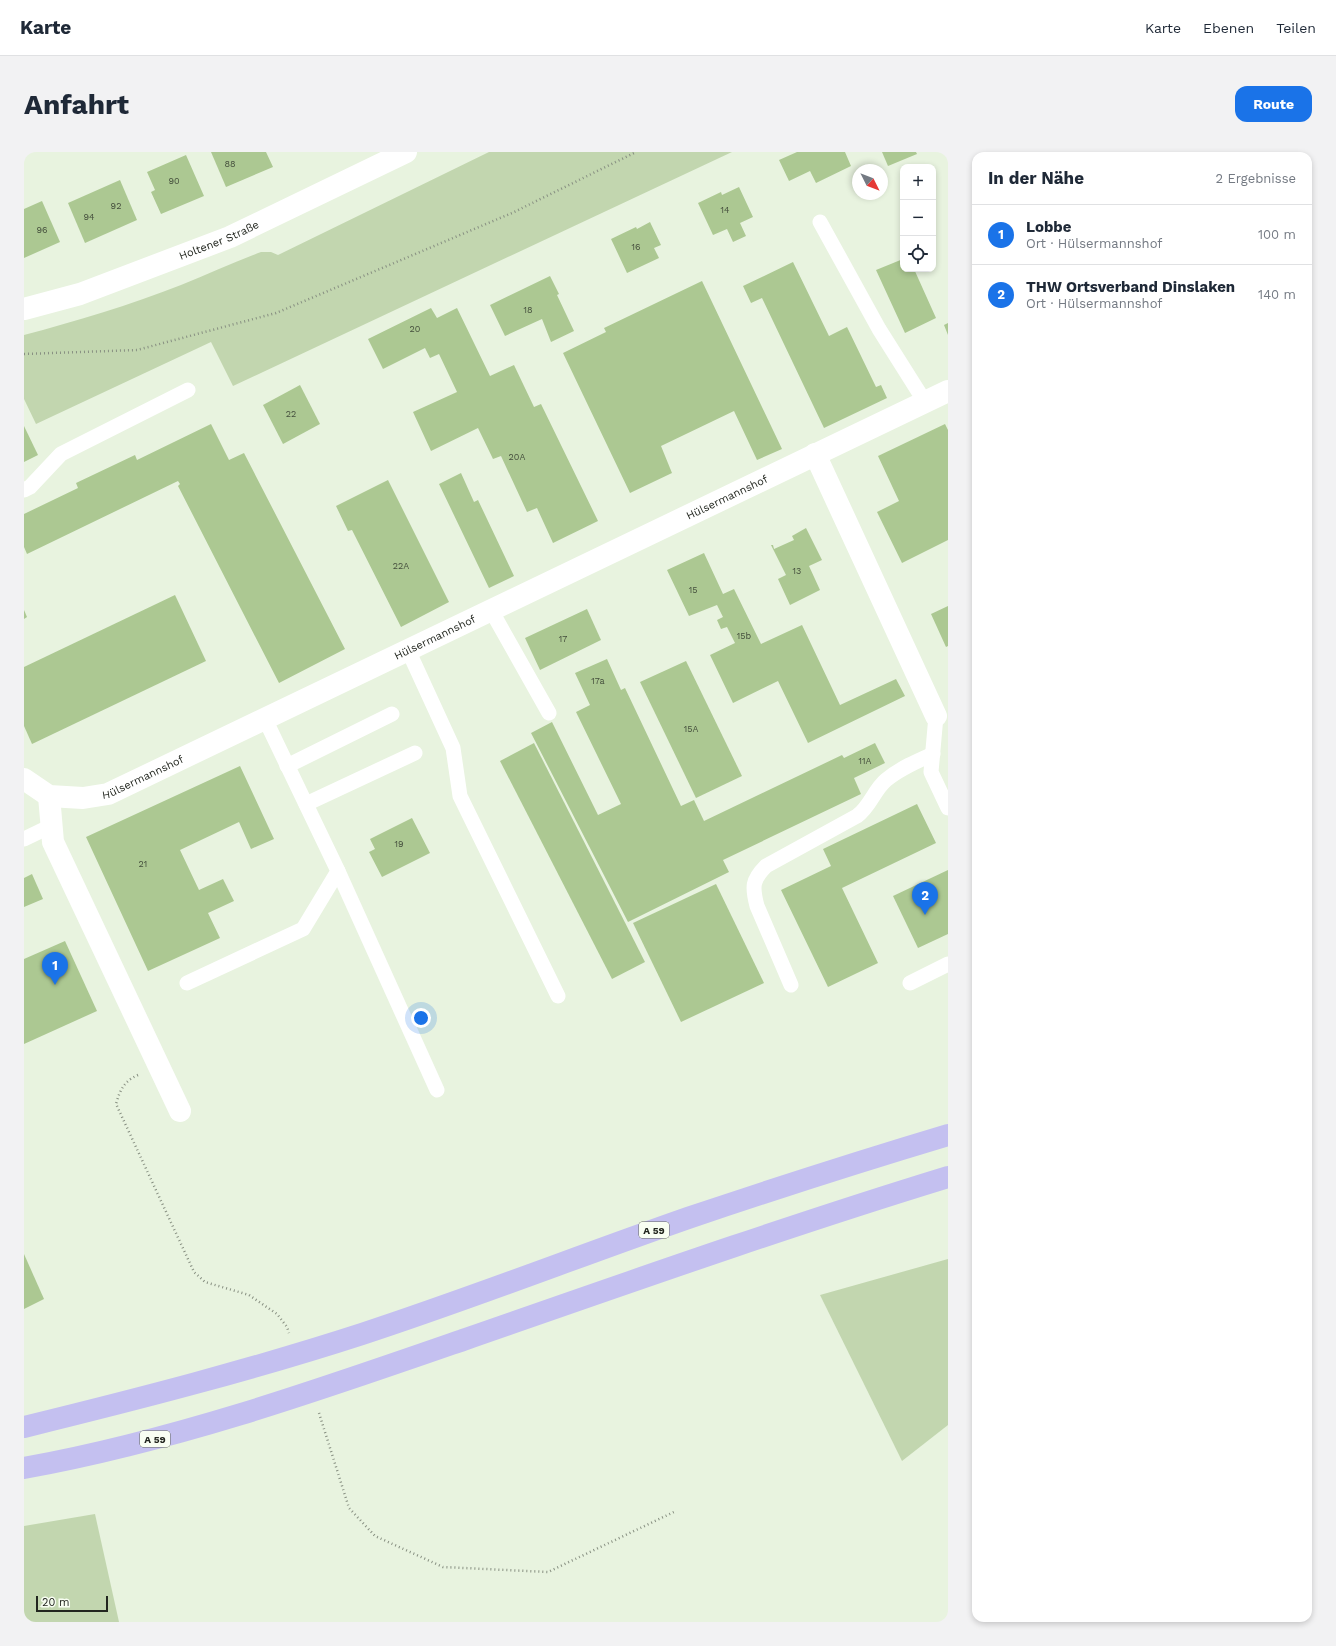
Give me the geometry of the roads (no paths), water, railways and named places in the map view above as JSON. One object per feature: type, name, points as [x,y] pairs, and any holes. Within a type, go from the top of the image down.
[{"type":"highway","name":"A 59","points":[[24,1427],[266,1364],[363,1333],[807,1178],[948,1135]]},
{"type":"highway","name":"A 59","points":[[24,1468],[163,1437],[283,1400],[373,1371],[841,1210],[948,1177]]},
{"type":"street","name":"Holtener Straße","points":[[24,309],[80,294],[230,237],[406,152]]},
{"type":"street","name":"Hülsermannshof","points":[[24,780],[49,796],[83,798],[108,794],[948,391]]},
{"type":"street","points":[[815,454],[936,716]]},
{"type":"street","points":[[49,796],[52,842],[180,1111]]},
{"type":"lane","points":[[820,222],[879,329],[924,402]]},
{"type":"lane","points":[[24,490],[30,487],[61,454],[188,390]]},
{"type":"lane","points":[[491,610],[549,714]]},
{"type":"lane","points":[[408,650],[453,748],[460,796],[558,996]]},
{"type":"lane","points":[[287,766],[392,714]]},
{"type":"lane","points":[[936,716],[931,772],[948,808]]},
{"type":"lane","points":[[265,719],[338,871],[437,1090]]},
{"type":"lane","points":[[306,804],[415,753]]},
{"type":"lane","points":[[791,984],[757,906],[754,894],[754,883],[758,874],[766,866],[857,816],[864,811],[886,780],[933,754]]},
{"type":"lane","points":[[24,840],[51,826]]},
{"type":"lane","points":[[187,983],[303,929],[338,871]]},
{"type":"lane","points":[[910,983],[948,964]]},
{"type":"place","name":"THW Ortsverband Dinslaken","points":[[925,915]]},
{"type":"place","name":"Lobbe","points":[[55,985]]}]
